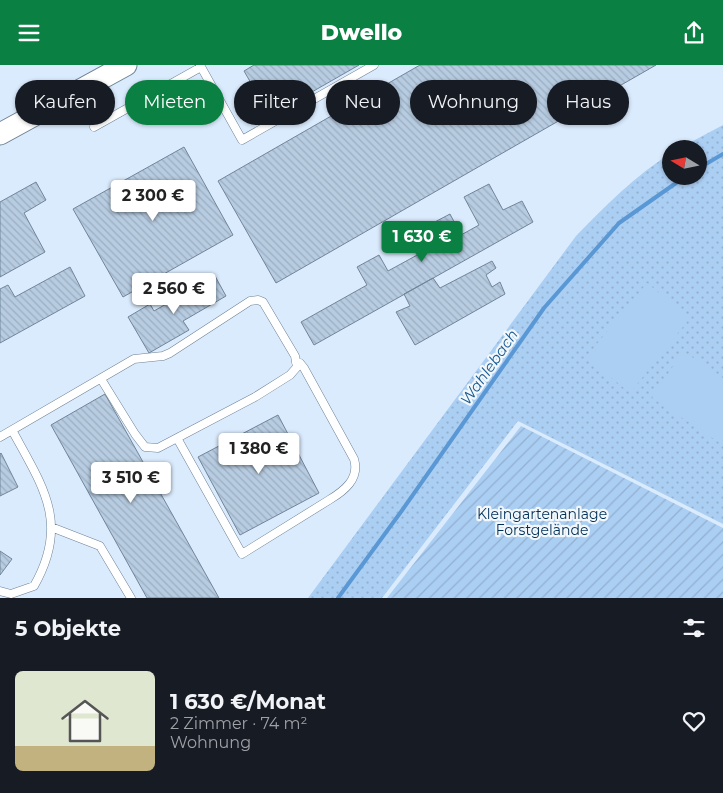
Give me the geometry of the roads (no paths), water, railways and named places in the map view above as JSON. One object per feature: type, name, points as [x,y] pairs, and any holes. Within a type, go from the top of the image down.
[{"type":"main road","points":[[0,133],[126,65]]},
{"type":"lane","points":[[94,127],[201,66],[242,140],[374,65]]},
{"type":"lane","points":[[0,437],[134,359],[163,356],[250,301],[258,300],[263,302],[295,356],[296,362],[296,367],[290,375],[255,397],[158,448],[145,447],[101,379]]},
{"type":"lane","points":[[177,438],[242,554],[329,501],[352,481],[356,466],[354,459],[304,368],[300,363],[296,362]]},
{"type":"lane","points":[[0,591],[12,594],[34,586],[43,569],[52,537],[49,507],[42,486],[12,430]]},
{"type":"lane","points":[[51,527],[100,546],[131,598]]},
{"type":"waterway","name":"Wahlebach","points":[[708,163],[723,154]]},
{"type":"waterway","name":"Wahlebach","points":[[338,598],[544,308],[619,223],[673,185]]},
{"type":"park label","name":"Kleingartenanlage Forstgelände","points":[[542,522]]}]
